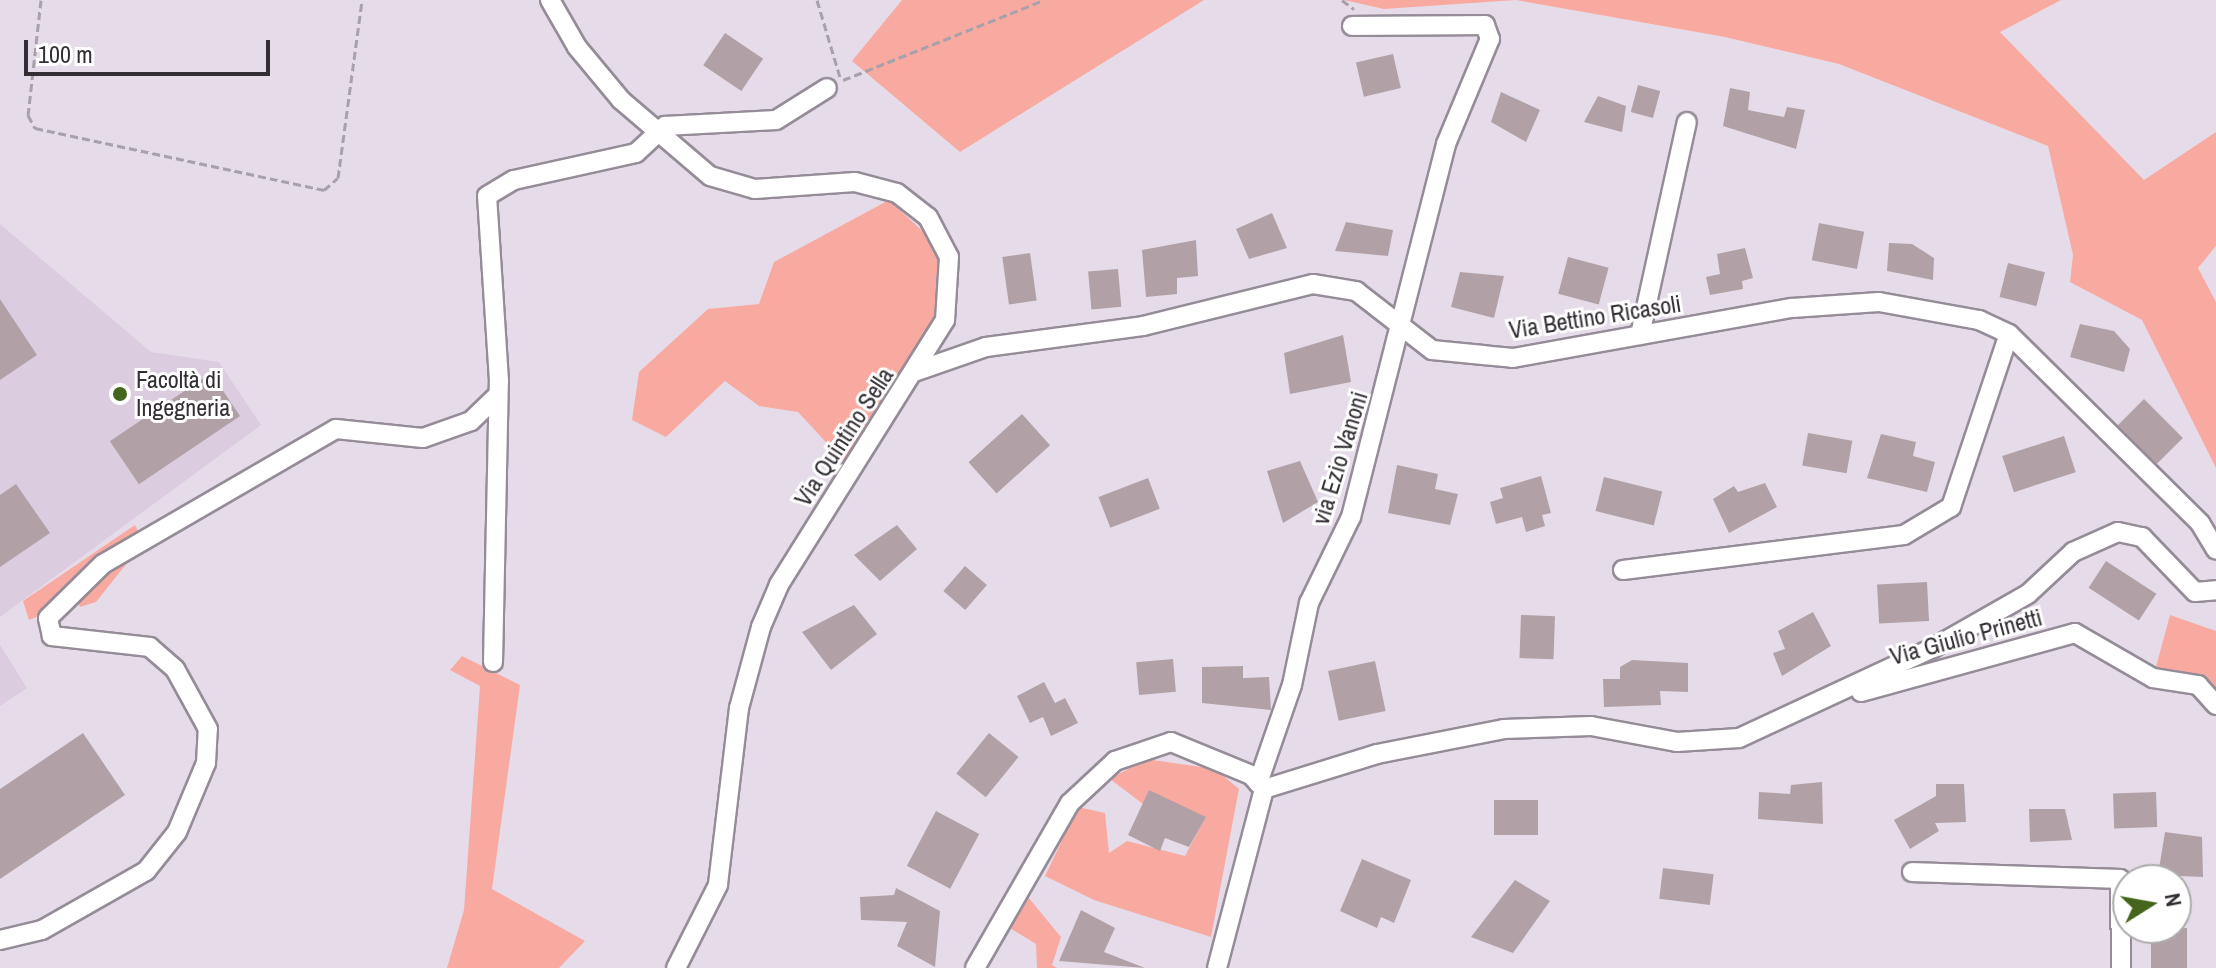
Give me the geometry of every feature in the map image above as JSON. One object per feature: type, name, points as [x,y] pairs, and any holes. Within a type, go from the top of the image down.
[{"type":"street","name":"Via Quintino Sella","points":[[550,0],[595,71],[655,136],[735,187],[855,182],[897,193],[928,217],[949,257],[951,294],[917,371],[809,535],[761,627],[739,708],[718,885],[676,968]]},
{"type":"street","name":"via Ezio Vanoni","points":[[1261,786],[1292,685],[1309,603],[1351,517],[1404,326],[1446,144],[1490,39],[1485,25],[1352,26]]},
{"type":"street","points":[[493,662],[498,395],[487,196],[514,180],[619,160],[665,126],[776,120],[834,85]]},
{"type":"street","points":[[1640,335],[1687,122]]},
{"type":"street","name":"Via Bettino Ricasoli","points":[[917,371],[986,347],[1158,323],[1313,284],[1356,291],[1432,350],[1513,358],[1792,308],[1879,302],[1979,320],[2009,334],[2200,523],[2216,550]]},
{"type":"street","points":[[1623,570],[1904,535],[1951,507],[2009,334]]},
{"type":"street","points":[[0,940],[42,930],[146,871],[177,832],[206,763],[204,716],[175,669],[150,647],[52,636],[48,618],[103,564],[336,429],[423,438],[471,421],[498,395]]},
{"type":"street","points":[[975,968],[1070,803],[1115,761],[1171,742],[1261,786],[1377,754],[1504,729],[1591,726],[1677,742],[1739,738],[1933,648],[2028,594],[2073,552],[2118,532],[2142,537],[2195,592],[2216,590]]},
{"type":"street","name":"Via Giulio Prinetti","points":[[1806,708],[2075,633],[2153,678],[2198,685],[2216,705]]},
{"type":"street","points":[[1217,968],[1261,786]]},
{"type":"street","points":[[1912,872],[2125,873],[2121,968]]},
{"type":"path","points":[[41,0],[28,115],[35,128],[324,190],[338,178],[362,0]]},
{"type":"path","points":[[817,0],[834,85],[1044,0]]},
{"type":"shaded area","points":[[902,0],[1204,0],[960,152],[852,61]]},
{"type":"shaded area","points":[[1344,0],[1516,0],[1384,9]]},
{"type":"shaded area","points":[[1516,0],[2061,0],[2000,32],[2144,180],[2216,132],[2216,246],[2198,268],[2216,302],[2216,468],[2142,320],[2070,282],[2073,255],[2048,146],[1839,64],[1725,37]]},
{"type":"shaded area","points":[[889,200],[932,240],[942,274],[937,318],[847,465],[798,412],[759,406],[725,381],[666,437],[632,420],[639,372],[708,309],[759,304],[774,262]]},
{"type":"shaded area","name":"Facoltà di Ingegneria","points":[[0,224],[151,352],[219,362],[261,425],[0,617]]},
{"type":"shaded area","points":[[135,525],[143,543],[96,602],[80,607],[78,600],[29,620],[23,601]]},
{"type":"shaded area","points":[[2170,615],[2216,631],[2216,705],[2198,685],[2153,678]]},
{"type":"shaded area","points":[[0,645],[27,688],[0,706]]},
{"type":"shaded area","points":[[462,656],[520,685],[492,889],[585,941],[559,968],[447,968],[464,910],[480,686],[450,670]]},
{"type":"shaded area","points":[[1146,759],[1215,769],[1239,789],[1211,937],[1094,900],[1045,876],[1078,807],[1105,813],[1109,853],[1127,841],[1185,856],[1205,818],[1143,804],[1110,779]]},
{"type":"shaded area","points":[[1028,897],[1061,937],[1052,965],[1057,968],[1037,968],[1036,944],[1010,928]]},
{"type":"building","points":[[725,33],[763,59],[741,91],[703,65]]},
{"type":"building","points":[[1393,54],[1401,88],[1364,97],[1356,63]]},
{"type":"building","points":[[1638,85],[1660,91],[1653,118],[1631,112]]},
{"type":"building","points":[[1730,88],[1750,92],[1748,110],[1784,117],[1787,107],[1805,110],[1796,149],[1723,126]]},
{"type":"building","points":[[1501,92],[1540,110],[1526,142],[1491,122]]},
{"type":"building","points":[[1598,96],[1626,106],[1622,132],[1584,122]]},
{"type":"building","points":[[1272,213],[1287,248],[1249,259],[1236,229]]},
{"type":"building","points":[[1346,222],[1393,230],[1388,256],[1335,251]]},
{"type":"building","points":[[1819,223],[1864,232],[1857,269],[1812,260]]},
{"type":"building","points":[[1196,240],[1198,276],[1177,278],[1177,294],[1146,297],[1142,250]]},
{"type":"building","points":[[1889,243],[1912,244],[1934,258],[1933,280],[1887,271]]},
{"type":"building","points":[[1745,248],[1753,278],[1742,281],[1743,289],[1710,295],[1706,277],[1720,274],[1717,254]]},
{"type":"building","points":[[1030,253],[1037,301],[1009,304],[1002,257]]},
{"type":"building","points":[[1568,257],[1609,268],[1599,305],[1558,294]]},
{"type":"building","points":[[2008,263],[2045,272],[2036,306],[2000,297]]},
{"type":"building","points":[[1118,269],[1121,307],[1091,309],[1088,272]]},
{"type":"building","points":[[1460,272],[1504,276],[1494,318],[1451,307]]},
{"type":"building","points":[[0,299],[37,355],[0,380]]},
{"type":"building","points":[[2080,324],[2114,331],[2130,349],[2124,372],[2070,357]]},
{"type":"building","points":[[1343,335],[1351,382],[1290,394],[1284,353]]},
{"type":"building","points":[[211,373],[240,416],[139,484],[110,441]]},
{"type":"building","points":[[2144,399],[2183,438],[2157,464],[2118,425]]},
{"type":"building","points":[[1022,414],[1050,445],[997,493],[968,462]]},
{"type":"building","points":[[1808,433],[1852,441],[1847,473],[1802,465]]},
{"type":"building","points":[[1881,434],[1916,442],[1913,456],[1935,462],[1927,492],[1867,478]]},
{"type":"building","points":[[2064,436],[2076,472],[2014,492],[2002,456]]},
{"type":"building","points":[[1300,461],[1318,502],[1283,523],[1267,471]]},
{"type":"building","points":[[1397,465],[1438,474],[1435,489],[1458,494],[1450,525],[1388,513]]},
{"type":"building","points":[[1541,476],[1551,513],[1542,515],[1545,526],[1526,532],[1522,517],[1496,524],[1490,502],[1503,498],[1500,488]]},
{"type":"building","points":[[1604,477],[1662,492],[1654,525],[1596,511]]},
{"type":"building","points":[[1148,478],[1160,509],[1110,528],[1099,497]]},
{"type":"building","points":[[1765,483],[1777,507],[1729,533],[1713,499],[1734,486],[1738,492]]},
{"type":"building","points":[[16,484],[50,533],[0,567],[0,495]]},
{"type":"building","points":[[897,525],[917,549],[880,581],[854,555]]},
{"type":"building","points":[[2106,561],[2156,594],[2139,621],[2089,588]]},
{"type":"building","points":[[965,566],[987,585],[965,610],[943,591]]},
{"type":"building","points":[[1927,582],[1929,621],[1879,624],[1877,585]]},
{"type":"building","points":[[854,605],[877,634],[831,670],[802,632]]},
{"type":"building","points":[[1813,612],[1831,646],[1782,676],[1773,653],[1785,649],[1778,631]]},
{"type":"building","points":[[1521,615],[1555,616],[1553,659],[1519,658]]},
{"type":"building","points":[[1173,659],[1176,692],[1139,695],[1136,662]]},
{"type":"building","points":[[1632,660],[1688,663],[1688,692],[1660,691],[1661,705],[1604,707],[1603,679],[1620,679],[1620,667]]},
{"type":"building","points":[[1375,661],[1386,711],[1339,721],[1328,671]]},
{"type":"building","points":[[1243,666],[1243,678],[1269,677],[1271,710],[1202,703],[1202,667]]},
{"type":"building","points":[[1044,682],[1055,703],[1065,698],[1078,723],[1051,736],[1043,717],[1030,723],[1017,696]]},
{"type":"building","points":[[83,733],[125,795],[0,879],[0,789]]},
{"type":"building","points":[[989,733],[1019,757],[986,797],[956,773]]},
{"type":"building","points":[[1822,782],[1823,824],[1758,819],[1759,792],[1790,794],[1791,785]]},
{"type":"building","points":[[1936,784],[1964,784],[1966,822],[1935,823],[1939,831],[1910,849],[1894,820],[1936,796]]},
{"type":"building","points":[[1149,790],[1206,817],[1189,847],[1165,838],[1160,851],[1128,835]]},
{"type":"building","points":[[2156,792],[2157,827],[2114,828],[2113,794]]},
{"type":"building","points":[[1494,800],[1538,800],[1538,835],[1494,835]]},
{"type":"building","points":[[2029,809],[2065,809],[2072,840],[2030,842]]},
{"type":"building","points":[[936,811],[979,834],[950,889],[907,866]]},
{"type":"building","points":[[2165,832],[2202,837],[2203,877],[2192,877],[2192,864],[2160,864]]},
{"type":"building","points":[[1362,859],[1411,880],[1394,923],[1381,917],[1377,928],[1340,911]]},
{"type":"building","points":[[1663,868],[1714,874],[1710,905],[1659,899]]},
{"type":"building","points":[[1515,880],[1550,901],[1513,953],[1471,937]]},
{"type":"building","points":[[896,888],[940,911],[935,967],[897,946],[907,922],[861,920],[860,897],[894,895]]},
{"type":"building","points":[[1081,910],[1115,928],[1104,952],[1145,968],[1059,961]]},
{"type":"building","points":[[2151,944],[2187,944],[2187,968],[2151,968]]},
{"type":"place","name":"Facoltà di Ingegneria","points":[[120,394]]}]
